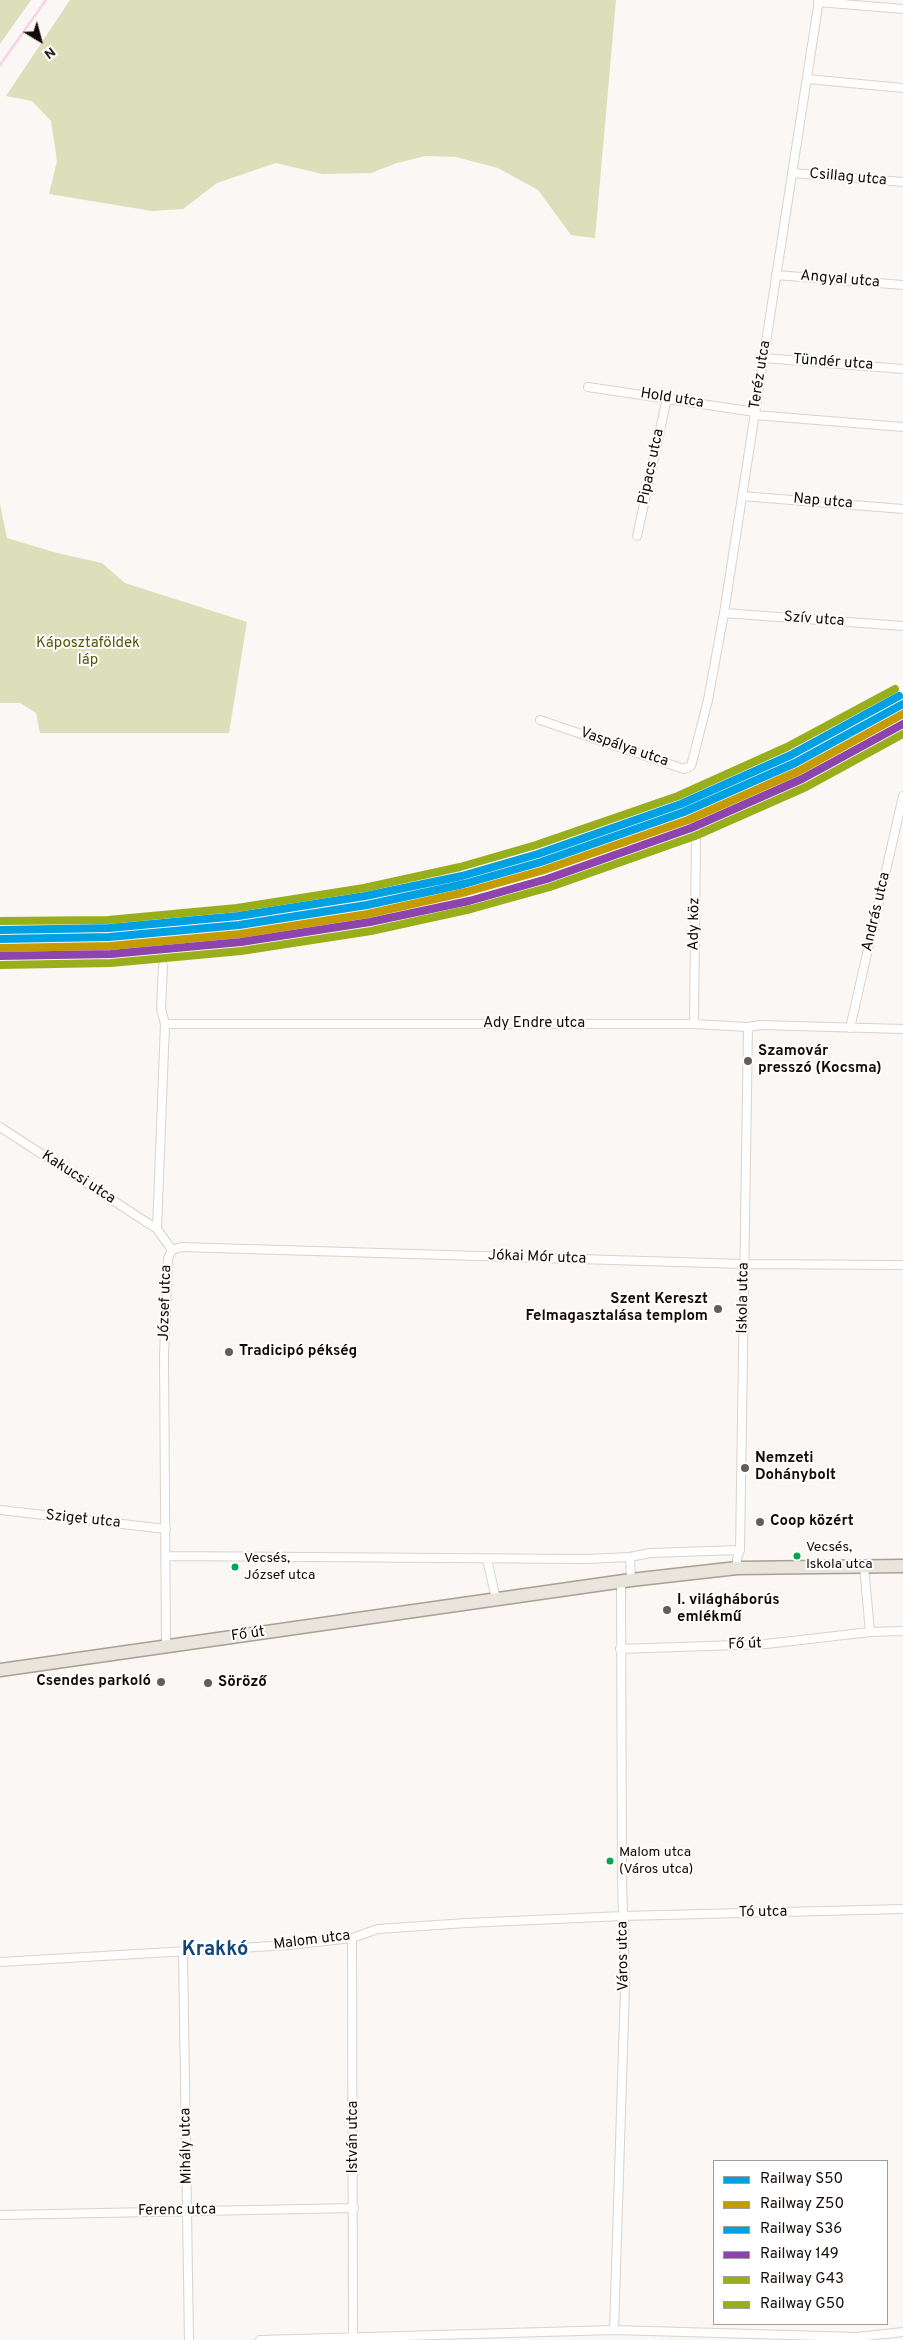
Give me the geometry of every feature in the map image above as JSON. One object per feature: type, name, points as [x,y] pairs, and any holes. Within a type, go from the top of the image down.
[{"type":"main road","name":"Fő út","points":[[0,1670],[626,1581],[737,1568],[903,1566]]},
{"type":"street","points":[[819,1],[903,9]]},
{"type":"street","name":"Teréz utca","points":[[696,748],[708,700],[724,613],[819,1]]},
{"type":"street","points":[[807,79],[903,88]]},
{"type":"street","name":"Csillag utca","points":[[792,173],[903,182]]},
{"type":"street","name":"Angyal utca","points":[[776,275],[903,285]]},
{"type":"street","name":"Tündér utca","points":[[764,358],[903,369]]},
{"type":"street","name":"Hold utca","points":[[588,387],[755,413],[903,427]]},
{"type":"street","name":"Pipacs utca","points":[[638,536],[667,398]]},
{"type":"street","name":"Nap utca","points":[[742,496],[903,509]]},
{"type":"street","name":"Szív utca","points":[[724,613],[903,626]]},
{"type":"street","name":"Ady köz","points":[[694,1024],[696,832],[699,824],[704,819],[741,799],[903,719]]},
{"type":"street","name":"Vaspálya utca","points":[[540,720],[684,769],[691,766],[696,748]]},
{"type":"street","name":"András utca","points":[[850,1028],[903,796]]},
{"type":"street","points":[[157,1229],[165,1024],[161,1009],[163,966]]},
{"type":"street","name":"Ady Endre utca","points":[[165,1024],[694,1024],[748,1027],[760,1025],[903,1028]]},
{"type":"street","name":"Iskola utca","points":[[737,1568],[740,1550],[748,1027]]},
{"type":"street","name":"Kakucsi utca","points":[[0,1127],[157,1229]]},
{"type":"street","name":"József utca","points":[[157,1229],[172,1250],[168,1258],[164,1356],[166,1647]]},
{"type":"street","name":"Jókai Mór utca","points":[[172,1250],[181,1247],[744,1264],[903,1265]]},
{"type":"street","name":"Sziget utca","points":[[0,1510],[166,1529]]},
{"type":"street","points":[[166,1556],[487,1559],[630,1557],[650,1553],[740,1550]]},
{"type":"street","points":[[626,1581],[630,1557]]},
{"type":"street","points":[[487,1559],[496,1599]]},
{"type":"street","points":[[864,1566],[870,1632]]},
{"type":"street","name":"Város utca","points":[[614,2330],[625,1987],[620,1649],[626,1581]]},
{"type":"street","name":"Fő út","points":[[620,1649],[766,1644],[870,1632],[903,1631]]},
{"type":"street","name":"Tó utca","points":[[623,1916],[903,1909]]},
{"type":"street","name":"Malom utca","points":[[0,1962],[290,1945],[352,1938],[378,1929],[623,1916]]},
{"type":"street","name":"István utca","points":[[352,1938],[353,2337]]},
{"type":"street","name":"Mihály utca","points":[[183,1952],[189,2340]]},
{"type":"street","name":"Ferenc utca","points":[[0,2215],[354,2208]]},
{"type":"street","points":[[260,2340],[614,2330],[857,2336],[903,2332]]},
{"type":"green space","points":[[0,0],[31,0],[0,44]]},
{"type":"green space","points":[[70,0],[616,0],[595,238],[571,235],[538,190],[498,168],[456,157],[425,156],[397,163],[371,173],[322,174],[276,163],[217,183],[183,209],[152,211],[49,194],[57,161],[51,121],[32,101],[6,96]]},
{"type":"green space","name":"Káposztaföldek láp","points":[[0,504],[7,538],[57,553],[102,563],[125,583],[247,622],[229,733],[40,733],[36,713],[20,703],[0,703]]},
{"type":"waterway","points":[[0,65],[46,0]]},
{"type":"rail line","name":"G43","points":[[0,921],[108,920],[237,908],[364,888],[460,867],[536,845],[678,796],[787,747],[895,689]]},
{"type":"rail line","name":"S36","points":[[0,930],[109,928],[238,916],[365,896],[462,876],[538,854],[681,804],[791,755],[899,696]]},
{"type":"rail line","name":"S50","points":[[0,939],[109,937],[239,925],[367,905],[464,884],[541,862],[684,812],[795,763],[903,704]]},
{"type":"rail line","name":"Z50","points":[[0,948],[110,946],[240,934],[368,914],[466,892],[544,870],[688,820],[799,771],[903,714]]},
{"type":"rail line","name":"149","points":[[0,956],[111,954],[241,942],[370,922],[469,901],[547,879],[691,828],[802,779],[903,724]]},
{"type":"rail line","name":"G50","points":[[0,965],[111,963],[241,951],[371,931],[471,909],[550,887],[695,836],[806,787],[903,734]]},
{"type":"place","name":"Szamovár presszó (Kocsma)","points":[[748,1061]]},
{"type":"place","name":"Szent Kereszt Felmagasztalása templom","points":[[718,1309]]},
{"type":"place","name":"Tradicipó pékség","points":[[229,1352]]},
{"type":"place","name":"Nemzeti Dohánybolt","points":[[745,1468]]},
{"type":"place","name":"Coop közért","points":[[760,1522]]},
{"type":"place","name":"Vecsés, Iskola utca","points":[[797,1556]]},
{"type":"place","name":"Vecsés, József utca","points":[[235,1567]]},
{"type":"place","name":"I. világháborús emlékmű","points":[[667,1610]]},
{"type":"place","name":"Csendes parkoló","points":[[161,1682]]},
{"type":"place","name":"Söröző","points":[[208,1683]]},
{"type":"place","name":"Malom utca (Város utca)","points":[[610,1861]]},
{"type":"district","name":"Krakkó","points":[[215,1951]]}]
